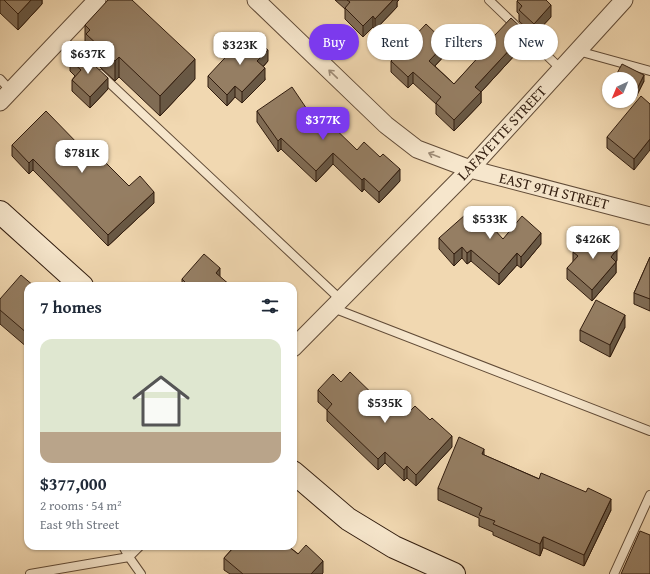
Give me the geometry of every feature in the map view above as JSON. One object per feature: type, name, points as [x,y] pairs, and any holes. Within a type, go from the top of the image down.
[{"type":"street","points":[[4,91],[62,38],[97,0]]},
{"type":"street","name":"EAST 9TH STREET","points":[[256,0],[386,125],[417,149],[470,169],[650,216]]},
{"type":"street","name":"LAFAYETTE STREET","points":[[297,344],[470,169],[624,0]]},
{"type":"street","points":[[0,212],[78,282]]},
{"type":"street","points":[[297,475],[348,519],[394,547],[454,574]]},
{"type":"lane","points":[[489,0],[561,69]]},
{"type":"lane","points":[[62,38],[337,304],[650,431]]},
{"type":"lane","points":[[577,51],[650,71]]},
{"type":"lane","points":[[614,574],[650,495]]},
{"type":"lane","points":[[125,550],[141,574]]},
{"type":"lane","points":[[30,574],[129,557],[136,550]]},
{"type":"building","points":[[4,0],[31,0],[18,14]]},
{"type":"building","points":[[108,0],[132,0],[195,59],[160,96],[119,57],[115,61],[86,34],[90,30],[85,25]]},
{"type":"building","points":[[347,0],[393,0],[375,19],[373,16],[363,26],[345,8],[350,2]]},
{"type":"building","points":[[546,0],[551,5],[534,24],[519,10],[522,6],[517,1]]},
{"type":"building","points":[[511,18],[517,24],[505,24]]},
{"type":"building","points":[[426,24],[431,29],[431,59],[429,61],[454,84],[476,60],[496,60],[496,34],[504,25],[504,56],[475,87],[481,92],[454,120],[436,103],[441,97],[413,72],[408,77],[391,61],[423,60],[423,27]]},
{"type":"building","points":[[249,32],[268,50],[257,61],[265,68],[242,92],[235,86],[227,95],[208,76]]},
{"type":"building","points":[[79,51],[108,78],[90,97],[72,80],[81,70],[70,60]]},
{"type":"building","points":[[622,64],[638,72],[618,72]]},
{"type":"building","points":[[638,72],[644,75],[638,87]]},
{"type":"building","points":[[292,87],[317,124],[323,117],[357,150],[364,142],[380,157],[383,154],[400,169],[379,192],[364,178],[362,180],[333,153],[316,171],[281,138],[278,141],[257,111]]},
{"type":"building","points":[[641,96],[650,104],[650,139],[634,159],[607,137],[631,108],[638,108],[638,100]]},
{"type":"building","points":[[46,111],[83,149],[87,144],[129,186],[140,176],[154,192],[108,235],[33,159],[29,163],[12,145]]},
{"type":"building","points":[[474,207],[503,239],[522,216],[541,233],[521,257],[517,253],[499,274],[471,250],[467,253],[462,247],[454,254],[439,238]]},
{"type":"building","points":[[598,232],[617,249],[611,257],[616,262],[592,290],[567,268],[578,256],[573,252],[587,236],[592,240]]},
{"type":"building","points":[[204,254],[220,268],[216,273],[226,282],[185,282],[182,279]]},
{"type":"building","points":[[650,257],[650,299],[634,293]]},
{"type":"building","points":[[21,275],[29,282],[24,282],[24,331],[0,310],[0,299]]},
{"type":"building","points":[[596,300],[625,315],[610,345],[580,330]]},
{"type":"building","points":[[350,372],[386,407],[387,406],[390,408],[399,398],[411,410],[415,406],[430,420],[432,418],[452,436],[416,475],[407,466],[404,470],[385,452],[378,459],[327,410],[332,404],[318,390],[333,374],[341,382]]},
{"type":"building","points":[[459,437],[484,449],[482,454],[539,479],[541,473],[586,492],[588,488],[611,499],[584,555],[544,537],[540,544],[493,524],[495,521],[479,515],[482,508],[438,488]]},
{"type":"building","points":[[640,531],[650,535],[650,574],[621,574]]},
{"type":"building","points":[[306,545],[323,561],[311,574],[243,574],[224,558],[231,550],[293,550],[298,554]]}]
